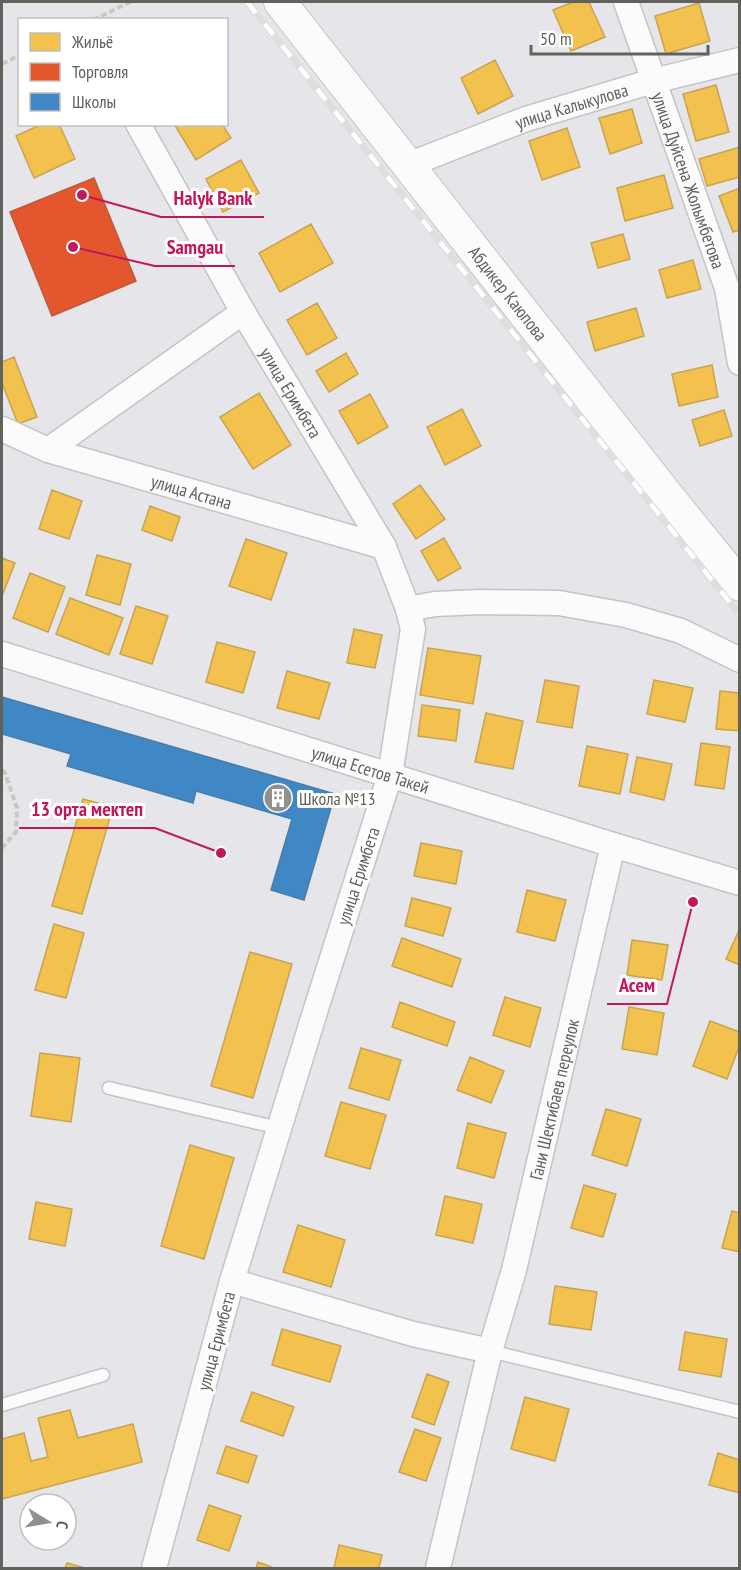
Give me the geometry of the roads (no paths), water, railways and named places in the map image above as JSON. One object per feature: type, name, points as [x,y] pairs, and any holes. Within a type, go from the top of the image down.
[{"type":"street","name":"Абдикер Каюпова","points":[[280,2],[740,585]]},
{"type":"street","name":"улица Дуйсена Жолымбетова","points":[[626,2],[653,81],[733,286],[740,363]]},
{"type":"street","name":"улица Калыкулова","points":[[408,165],[526,119],[653,81],[740,60]]},
{"type":"street","name":"улица Еримбета","points":[[139,126],[243,312],[384,547],[408,609],[413,629],[390,775],[232,1281],[153,1569]]},
{"type":"street","points":[[48,450],[243,312]]},
{"type":"street","name":"улица Астана","points":[[2,429],[48,450],[384,547]]},
{"type":"street","points":[[408,609],[435,603],[559,603],[626,615],[681,631],[740,660]]},
{"type":"street","name":"улица Есетов Такей","points":[[2,654],[740,883]]},
{"type":"street","name":"Гани Шектибаев переулок","points":[[438,1569],[490,1351],[514,1270],[613,845]]},
{"type":"street","points":[[232,1281],[413,1334],[490,1351]]},
{"type":"lane","points":[[109,1088],[279,1128]]},
{"type":"lane","points":[[490,1351],[740,1412]]},
{"type":"lane","points":[[2,1405],[103,1374]]},
{"type":"railway","points":[[247,2],[740,615]]},
{"type":"place","name":"Halyk Bank","points":[[82,195]]},
{"type":"place","name":"Samgau","points":[[73,247]]},
{"type":"place","name":"Школа №13","points":[[278,798]]},
{"type":"place","name":"13 орта мектеп","points":[[221,853]]},
{"type":"place","name":"Асем","points":[[693,902]]}]
